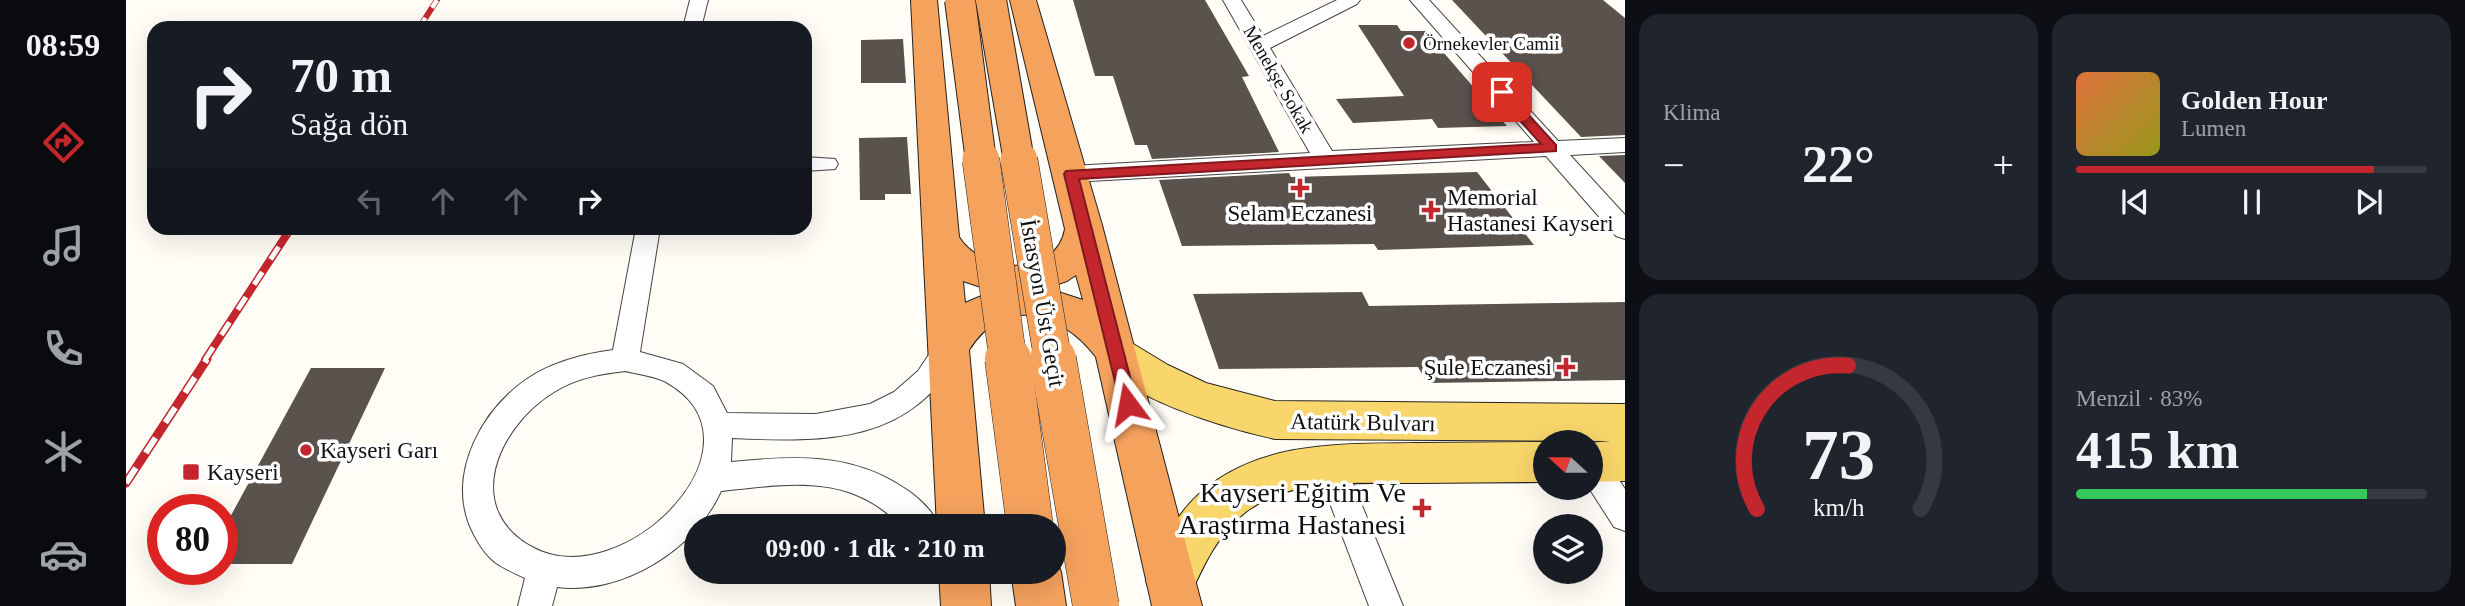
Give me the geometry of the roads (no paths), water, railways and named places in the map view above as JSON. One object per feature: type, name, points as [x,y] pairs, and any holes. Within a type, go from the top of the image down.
[{"type":"highway","points":[[924,0],[960,514]]},
{"type":"highway","name":"İstasyon Üst Geçit","points":[[960,0],[1028,514]]},
{"type":"highway","name":"İstasyon Üst Geçit","points":[[991,0],[1096,606]]},
{"type":"highway","points":[[1023,0],[1084,225],[1173,598]]},
{"type":"highway","points":[[941,239],[956,261],[969,269],[985,275],[1020,279],[1051,273],[1064,267],[1080,248],[1084,238],[1084,225]]},
{"type":"highway","points":[[949,348],[955,334],[979,311],[1011,301],[1030,300],[1056,305],[1082,316],[1102,333],[1116,354]]},
{"type":"highway","points":[[965,584],[966,606]]},
{"type":"highway","points":[[1038,584],[1041,606]]},
{"type":"main road","name":"Atatürk Bulvarı","points":[[1116,354],[1141,372],[1201,402],[1275,420],[1625,423]]},
{"type":"main road","points":[[1603,462],[1625,461]]},
{"type":"main road","name":"Atatürk Bulvarı","points":[[1173,598],[1183,551],[1194,534],[1220,505],[1243,487],[1269,475],[1298,467],[1330,464],[1533,462]]},
{"type":"street","points":[[694,21],[699,0]]},
{"type":"street","name":"Menekşe Sokak","points":[[1232,0],[1261,45],[1325,159]]},
{"type":"street","points":[[1261,45],[1351,0]]},
{"type":"street","points":[[1419,0],[1625,230]]},
{"type":"street","points":[[1071,174],[1625,145]]},
{"type":"street","points":[[625,360],[647,235]]},
{"type":"street","points":[[718,425],[832,427],[856,422],[878,414],[915,391],[941,363],[949,348]]},
{"type":"street","points":[[625,360],[667,368],[685,377],[700,390],[718,425],[719,442],[713,478],[688,519],[647,552],[621,563],[595,570],[569,572],[544,569],[521,561],[502,547],[488,530],[479,510],[476,488],[479,466],[487,444],[499,424],[516,405],[556,376],[579,367],[625,360]]},
{"type":"street","points":[[1330,464],[1386,606]]},
{"type":"street","points":[[713,478],[812,469],[840,473],[867,482],[892,496],[911,514]]},
{"type":"street","points":[[1603,482],[1625,516]]},
{"type":"street","points":[[535,606],[544,569]]},
{"type":"street","points":[[958,584],[966,606]]},
{"type":"railway","points":[[424,21],[437,0]]},
{"type":"railway","points":[[205,360],[286,235]]},
{"type":"railway","points":[[126,483],[207,359]]},
{"type":"place","name":"Örnekevler Camii","points":[[1409,43]]},
{"type":"place","name":"Selam Eczanesi","points":[[1300,188]]},
{"type":"place","name":"Memorial Hastanesi Kayseri","points":[[1431,210]]},
{"type":"place","name":"Şule Eczanesi","points":[[1566,367]]},
{"type":"place","name":"Kayseri Garı","points":[[306,450]]},
{"type":"place","name":"Kayseri","points":[[191,472]]},
{"type":"place","name":"Kayseri Eğitim Ve Araştırma Hastanesi","points":[[1422,508]]}]
